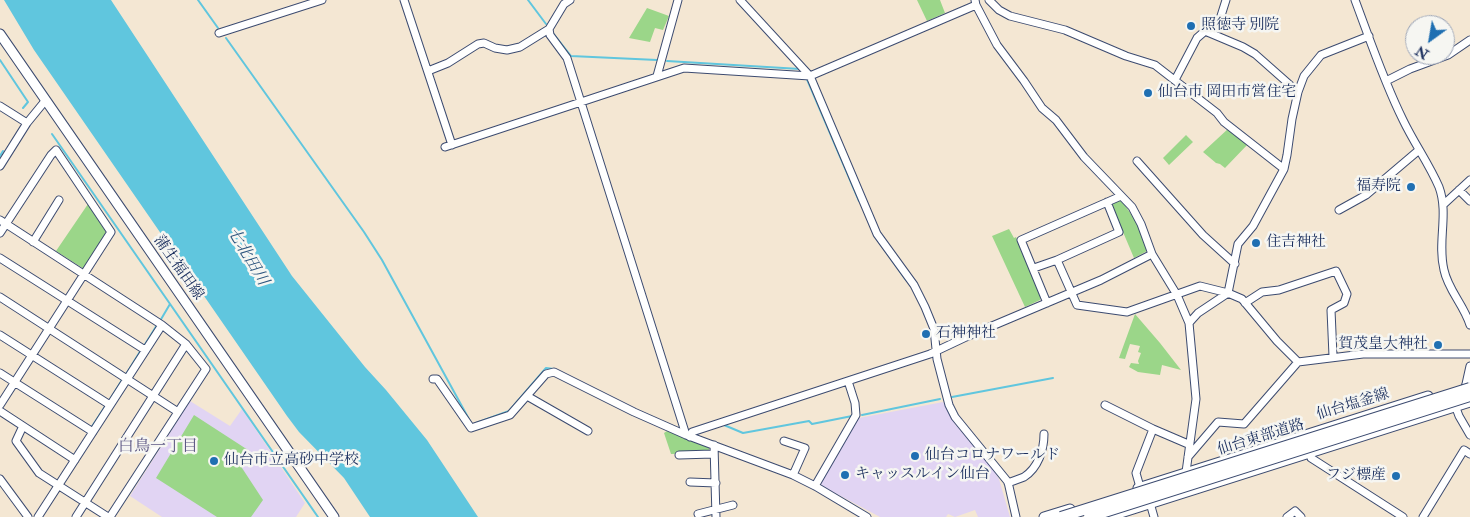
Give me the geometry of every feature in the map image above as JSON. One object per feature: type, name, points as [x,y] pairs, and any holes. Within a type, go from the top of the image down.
[{"type":"highway","name":"仙台東部道路","points":[[1061,517],[1469,385]]},
{"type":"highway","name":"仙台東部道路","points":[[1089,517],[1470,396]]},
{"type":"main road","name":"蒲生福田線","points":[[0,34],[334,517]]},
{"type":"main road","name":"仙台塩釜線","points":[[1044,517],[1469,385]]},
{"type":"main road","points":[[1108,517],[1470,402]]},
{"type":"street","points":[[219,33],[322,0]]},
{"type":"street","points":[[404,0],[428,71],[449,146],[684,68],[693,67],[810,76],[976,3],[997,45],[1042,108],[1056,120],[1084,157],[1132,207],[1141,224],[1152,254],[1177,295],[1189,323],[1196,399],[1188,444],[1186,472]]},
{"type":"street","points":[[428,71],[448,63],[478,44],[484,43],[506,50],[528,42],[549,29],[564,4],[570,0]]},
{"type":"street","points":[[657,76],[678,0]]},
{"type":"street","points":[[740,0],[810,76],[877,234],[914,285],[925,307],[934,329],[936,351],[949,405],[1008,482],[1016,517]]},
{"type":"street","points":[[989,0],[999,10],[1010,16],[1065,30],[1126,56],[1156,65],[1284,169]]},
{"type":"street","points":[[1175,80],[1197,38],[1220,19],[1226,0]]},
{"type":"street","points":[[1355,0],[1402,119],[1438,187],[1444,204],[1441,248],[1444,271],[1449,284],[1466,313],[1470,325]]},
{"type":"street","points":[[549,29],[550,35],[567,58],[688,436]]},
{"type":"street","points":[[1205,31],[1255,54],[1298,92]]},
{"type":"street","points":[[1189,323],[1198,312],[1228,293],[1238,244],[1253,226],[1284,169],[1298,92],[1304,76],[1321,55],[1369,36]]},
{"type":"street","points":[[1386,81],[1410,69],[1448,55],[1470,40]]},
{"type":"street","points":[[0,166],[26,123],[45,101]]},
{"type":"street","points":[[0,106],[26,123]]},
{"type":"street","points":[[0,233],[3,222],[56,150],[111,232],[0,405]]},
{"type":"street","points":[[1339,210],[1366,195],[1419,150]]},
{"type":"street","points":[[1137,161],[1203,235],[1235,264]]},
{"type":"street","points":[[1444,204],[1470,180]]},
{"type":"street","points":[[1459,190],[1470,201]]},
{"type":"street","points":[[1047,303],[1021,240],[1120,196]]},
{"type":"street","points":[[33,242],[59,200]]},
{"type":"street","points":[[1034,268],[1057,260],[1119,232],[1107,202]]},
{"type":"street","points":[[3,222],[160,324],[186,344],[206,369],[109,517],[39,473],[16,440],[23,426]]},
{"type":"street","points":[[688,436],[692,432],[936,351],[1101,280],[1152,254]]},
{"type":"street","points":[[0,258],[143,349]]},
{"type":"street","points":[[1057,260],[1077,305],[1127,312],[1200,286],[1228,293],[1242,299],[1277,341],[1298,362]]},
{"type":"street","points":[[1245,303],[1262,292],[1288,287],[1336,271],[1347,294],[1344,304],[1331,310],[1333,356]]},
{"type":"street","points":[[0,297],[178,412]]},
{"type":"street","points":[[38,517],[73,458],[160,324]]},
{"type":"street","points":[[0,335],[108,404]]},
{"type":"street","points":[[76,517],[186,344]]},
{"type":"street","points":[[1188,457],[1218,422],[1244,424],[1298,362],[1333,356],[1363,354],[1470,354]]},
{"type":"street","points":[[1470,366],[1470,396]]},
{"type":"street","points":[[433,379],[437,379],[471,428],[510,415],[546,374],[554,372],[634,412],[688,436],[793,475],[816,486],[867,517]]},
{"type":"street","points":[[0,373],[91,431]]},
{"type":"street","points":[[816,486],[856,415],[855,403],[848,381]]},
{"type":"street","points":[[1469,385],[1456,408],[1470,435]]},
{"type":"street","points":[[527,396],[588,431]]},
{"type":"street","points":[[1106,405],[1188,444]]},
{"type":"street","points":[[0,411],[73,458]]},
{"type":"street","points":[[1140,487],[1136,473],[1153,429]]},
{"type":"street","points":[[1008,482],[1024,477],[1037,464],[1044,443],[1044,434]]},
{"type":"street","points":[[784,441],[805,448],[793,475]]},
{"type":"street","points":[[714,445],[716,513]]},
{"type":"street","points":[[1423,517],[1464,450],[1470,454]]},
{"type":"street","points":[[1310,453],[1312,458],[1403,517]]},
{"type":"street","points":[[679,455],[713,454]]},
{"type":"street","points":[[0,479],[28,517]]},
{"type":"street","points":[[690,482],[716,482]]},
{"type":"street","points":[[1150,503],[1154,517]]},
{"type":"street","points":[[698,514],[716,513],[733,505]]},
{"type":"street","points":[[1287,517],[1295,511],[1301,517]]},
{"type":"shaded area","name":"仙台市立高砂中学校","points":[[190,401],[230,426],[242,409],[305,503],[296,517],[162,517],[130,496]]},
{"type":"shaded area","points":[[943,402],[955,424],[991,466],[999,479],[1010,517],[978,517],[975,510],[955,517],[948,514],[946,517],[880,517],[822,486],[821,483],[859,418]]},
{"type":"green space","points":[[917,0],[940,0],[945,13],[927,21]]},
{"type":"green space","points":[[647,8],[669,16],[663,30],[655,28],[650,42],[629,38]]},
{"type":"green space","points":[[1229,128],[1249,143],[1225,168],[1203,152]]},
{"type":"green space","points":[[1186,135],[1193,142],[1169,165],[1163,158]]},
{"type":"green space","points":[[1115,201],[1122,201],[1139,226],[1147,251],[1134,258],[1112,206]]},
{"type":"green space","points":[[88,204],[106,232],[84,269],[56,251]]},
{"type":"green space","points":[[1009,229],[1014,238],[1016,237],[1041,297],[1040,300],[1025,307],[992,236]]},
{"type":"green space","points":[[1135,314],[1181,370],[1162,365],[1160,375],[1138,372],[1129,367],[1131,363],[1139,364],[1138,361],[1141,353],[1138,352],[1140,346],[1130,344],[1125,359],[1119,358]]},
{"type":"green space","points":[[194,415],[248,450],[242,468],[263,500],[251,517],[217,517],[156,478]]},
{"type":"green space","points":[[667,431],[709,448],[709,453],[671,454],[664,433]]},
{"type":"water","name":"七北田川","points":[[4,0],[111,0],[292,276],[427,440],[478,517],[370,517],[344,478],[299,432],[287,416],[34,50]]},
{"type":"waterway","points":[[198,0],[218,28]]},
{"type":"waterway","points":[[528,0],[546,24]]},
{"type":"waterway","points":[[552,32],[571,56],[657,60]]},
{"type":"waterway","points":[[226,38],[382,260],[470,421]]},
{"type":"waterway","points":[[0,60],[28,102],[23,108]]},
{"type":"waterway","points":[[667,61],[800,69]]},
{"type":"waterway","points":[[806,77],[859,201]]},
{"type":"waterway","points":[[52,134],[318,517]]},
{"type":"waterway","points":[[0,156],[3,151]]},
{"type":"waterway","points":[[874,235],[906,280]]},
{"type":"waterway","points":[[160,321],[170,304]]},
{"type":"waterway","points":[[144,346],[157,325]]},
{"type":"waterway","points":[[125,376],[141,350]]},
{"type":"waterway","points":[[476,423],[509,411],[546,368],[554,369]]},
{"type":"waterway","points":[[952,397],[1053,378]]},
{"type":"waterway","points":[[109,401],[122,380]]},
{"type":"waterway","points":[[862,415],[940,399]]},
{"type":"waterway","points":[[91,428],[106,405]]},
{"type":"waterway","points":[[724,425],[743,433],[809,421],[812,424],[852,416]]},
{"type":"place","name":"照徳寺 別院","points":[[1191,26]]},
{"type":"place","name":"仙台市 岡田市営住宅","points":[[1148,93]]},
{"type":"place","name":"福寿院","points":[[1411,187]]},
{"type":"place","name":"住吉神社","points":[[1256,243]]},
{"type":"place","name":"石神神社","points":[[926,334]]},
{"type":"place","name":"賀茂皇大神社","points":[[1438,345]]},
{"type":"place","name":"仙台コロナワールド","points":[[915,456]]},
{"type":"place","name":"仙台市立高砂中学校","points":[[214,461]]},
{"type":"place","name":"キャッスルイン仙台","points":[[845,475]]},
{"type":"place","name":"フジ標産","points":[[1396,476]]},
{"type":"district","name":"白鳥一丁目","points":[[158,448]]}]
